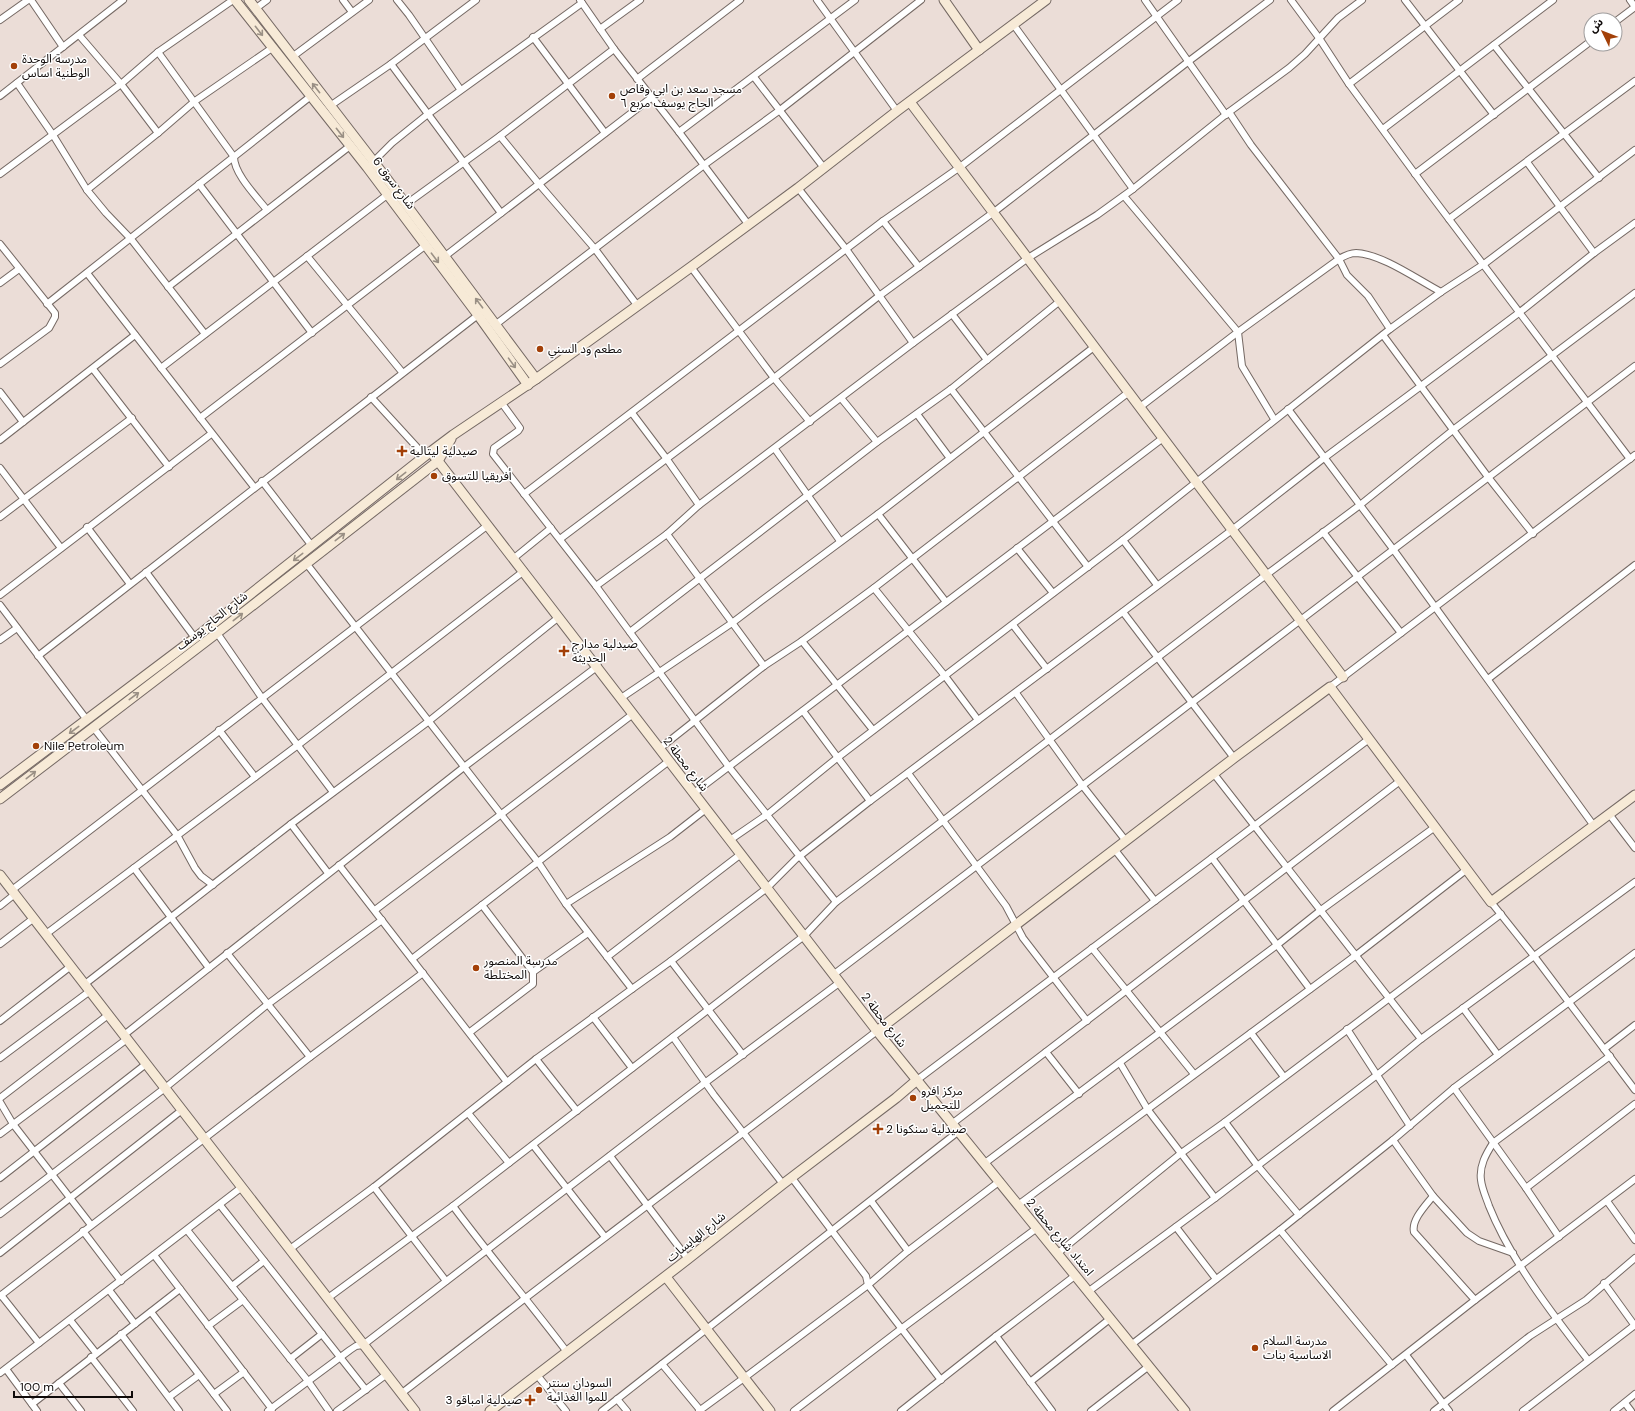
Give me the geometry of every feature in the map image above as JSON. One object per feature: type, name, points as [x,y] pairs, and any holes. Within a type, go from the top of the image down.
[{"type":"street","points":[[0,20],[28,0]]},
{"type":"street","points":[[31,0],[63,47]]},
{"type":"street","points":[[0,96],[79,35],[115,2],[123,0]]},
{"type":"street","points":[[0,174],[121,84],[158,52],[234,0]]},
{"type":"street","name":"شارع سوق 6","points":[[234,0],[350,146],[370,165],[405,205],[536,379]]},
{"type":"street","name":"شارع سوق 6","points":[[249,0],[330,106],[370,165],[387,194],[478,315],[528,385]]},
{"type":"street","points":[[256,9],[267,0]]},
{"type":"street","points":[[343,0],[352,12]]},
{"type":"street","points":[[292,57],[369,0]]},
{"type":"street","points":[[397,0],[460,89]]},
{"type":"street","points":[[330,106],[426,39],[476,0]]},
{"type":"street","points":[[600,29],[640,0]]},
{"type":"street","points":[[637,79],[740,0]]},
{"type":"street","points":[[817,0],[897,111]]},
{"type":"street","points":[[679,132],[855,0]]},
{"type":"street","points":[[495,325],[704,165],[780,110],[921,0]]},
{"type":"street","points":[[944,0],[979,50]]},
{"type":"street","name":"شارع الحاج يوسف","points":[[0,799],[196,638],[428,454],[453,435],[528,385],[691,267],[1046,0]]},
{"type":"street","points":[[1145,0],[1227,113],[1339,259],[1348,275],[1368,296],[1390,329]]},
{"type":"street","points":[[524,494],[846,249],[960,167],[1178,0]]},
{"type":"street","points":[[560,539],[774,378],[879,296],[994,212],[1270,0]]},
{"type":"street","points":[[402,1393],[525,1297],[743,1134],[1234,758],[1435,608],[1633,457],[1588,402],[1415,174],[1349,84],[1319,38],[1291,0]]},
{"type":"street","points":[[596,586],[667,534],[699,505],[952,314],[1028,258],[1097,215],[1124,196],[1227,113],[1289,68],[1338,18],[1362,0]]},
{"type":"street","points":[[1405,0],[1494,115]]},
{"type":"street","points":[[1349,84],[1459,0]]},
{"type":"street","points":[[1383,129],[1553,0]]},
{"type":"street","points":[[1623,16],[1635,7],[1630,0]]},
{"type":"street","points":[[370,165],[392,143],[460,89],[581,1],[614,49],[748,224]]},
{"type":"street","points":[[1013,24],[1133,189]]},
{"type":"street","points":[[79,35],[121,84],[158,134]]},
{"type":"street","points":[[533,37],[605,133]]},
{"type":"street","points":[[1494,45],[1599,178]]},
{"type":"street","points":[[1415,174],[1583,47]]},
{"type":"street","points":[[87,190],[158,134],[195,101],[272,48]]},
{"type":"street","points":[[405,205],[500,136],[614,49]]},
{"type":"street","points":[[158,52],[195,101],[234,157],[234,162],[238,172],[267,210]]},
{"type":"street","points":[[391,64],[501,213]]},
{"type":"street","points":[[754,77],[824,168]]},
{"type":"street","points":[[1449,219],[1635,81]]},
{"type":"street","points":[[17,83],[53,135],[87,190],[103,210],[130,238],[205,334]]},
{"type":"street","points":[[47,304],[311,96]]},
{"type":"street","points":[[444,257],[651,98]]},
{"type":"street","points":[[910,102],[1343,677]]},
{"type":"street","points":[[500,136],[595,249],[637,305]]},
{"type":"street","points":[[168,287],[350,146]]},
{"type":"street","points":[[730,840],[768,814],[873,730],[1124,540],[1274,419],[1390,329],[1441,292],[1484,264],[1635,150]]},
{"type":"street","points":[[1527,162],[1594,253]]},
{"type":"street","points":[[199,184],[312,333]]},
{"type":"street","points":[[798,188],[846,249],[913,343]]},
{"type":"street","points":[[162,368],[387,194]]},
{"type":"street","points":[[1124,196],[1238,332],[1242,366],[1274,419]]},
{"type":"street","points":[[883,222],[919,266]]},
{"type":"street","points":[[290,1249],[374,1187],[536,1059],[671,961],[767,888],[800,857],[870,801],[1232,530],[1324,458],[1520,312],[1594,253],[1634,226]]},
{"type":"street","points":[[0,244],[55,313],[56,317],[49,328],[0,364]]},
{"type":"street","points":[[200,418],[426,245]]},
{"type":"street","points":[[1140,407],[1238,332],[1339,259],[1349,254],[1356,253],[1381,259],[1441,292]]},
{"type":"street","points":[[307,256],[402,372]]},
{"type":"street","points":[[691,267],[774,378],[810,422]]},
{"type":"street","points":[[0,283],[20,269]]},
{"type":"street","points":[[87,273],[162,368],[211,434],[254,487]]},
{"type":"street","points":[[328,1298],[577,1112],[804,936],[836,902],[1049,739],[1360,505],[1453,430],[1635,293]]},
{"type":"street","points":[[630,632],[699,577],[877,442],[951,389],[1060,301]]},
{"type":"street","points":[[952,314],[986,360]]},
{"type":"street","points":[[38,656],[402,372],[478,315]]},
{"type":"street","points":[[0,440],[135,335]]},
{"type":"street","points":[[1383,335],[1488,477],[1533,534]]},
{"type":"street","points":[[621,698],[732,623],[878,514],[949,457],[1094,347]]},
{"type":"street","points":[[833,975],[1635,366]]},
{"type":"street","points":[[92,369],[169,467]]},
{"type":"street","points":[[951,389],[1088,567]]},
{"type":"street","points":[[0,392],[23,422]]},
{"type":"street","points":[[659,749],[696,722],[764,666],[874,588],[1129,392]]},
{"type":"street","points":[[371,397],[428,454]]},
{"type":"street","points":[[841,398],[877,442]]},
{"type":"street","points":[[501,402],[520,428],[494,448],[493,454],[596,586],[729,767],[768,814],[836,902]]},
{"type":"street","points":[[1288,409],[1393,549],[1594,826]]},
{"type":"street","points":[[632,413],[699,505]]},
{"type":"street","points":[[917,414],[949,457]]},
{"type":"street","points":[[0,517],[132,418]]},
{"type":"street","points":[[0,595],[87,527],[211,434]]},
{"type":"street","points":[[438,461],[453,435]]},
{"type":"street","points":[[694,793],[1163,438]]},
{"type":"street","points":[[775,449],[840,542]]},
{"type":"street","name":"شارع محطة 2","points":[[428,454],[438,461],[514,558],[833,975],[917,1080]]},
{"type":"street","name":"شارع الحاج يوسف","points":[[0,785],[90,724],[218,633],[438,461]]},
{"type":"street","points":[[0,468],[61,548]]},
{"type":"street","points":[[262,481],[312,546]]},
{"type":"street","points":[[878,514],[946,602]]},
{"type":"street","points":[[0,906],[13,892],[141,790],[488,525]]},
{"type":"street","points":[[87,527],[130,584]]},
{"type":"street","points":[[514,558],[551,528]]},
{"type":"street","points":[[1323,532],[1401,633]]},
{"type":"street","points":[[667,534],[764,666]]},
{"type":"street","points":[[1124,540],[1158,585]]},
{"type":"street","points":[[1017,548],[1053,593]]},
{"type":"street","points":[[306,563],[538,862],[566,904],[632,988]]},
{"type":"street","points":[[1488,680],[1635,565]]},
{"type":"street","points":[[46,934],[298,745],[524,571]]},
{"type":"street","points":[[146,572],[196,638]]},
{"type":"street","points":[[874,588],[945,676],[978,720]]},
{"type":"street","points":[[0,606],[177,835],[201,876],[212,885]]},
{"type":"street","points":[[1123,612],[1234,758]]},
{"type":"street","points":[[0,1058],[212,885],[429,721],[559,617]]},
{"type":"street","points":[[1013,625],[1046,669]]},
{"type":"street","points":[[0,640],[17,628]]},
{"type":"street","points":[[218,633],[262,698],[334,792]]},
{"type":"street","points":[[802,640],[873,730]]},
{"type":"street","points":[[0,1134],[126,1037],[208,968],[328,873],[464,767],[598,666]]},
{"type":"street","points":[[1330,687],[1466,870],[1534,956],[1635,1090]]},
{"type":"street","points":[[1016,693],[1082,785],[1126,841]]},
{"type":"street","points":[[803,711],[870,801]]},
{"type":"street","points":[[375,910],[633,714]]},
{"type":"street","points":[[219,730],[255,777]]},
{"type":"street","points":[[917,1080],[1368,739]]},
{"type":"street","points":[[412,959],[669,761]]},
{"type":"street","points":[[908,773],[978,865],[1006,906],[1023,938],[1087,1021]]},
{"type":"street","points":[[1214,774],[1421,1039]]},
{"type":"street","points":[[953,1123],[1128,991],[1400,781]]},
{"type":"street","points":[[1491,902],[1635,795]]},
{"type":"street","points":[[566,904],[670,837],[706,809]]},
{"type":"street","points":[[1609,814],[1635,848]]},
{"type":"street","points":[[291,824],[328,873]]},
{"type":"street","points":[[986,1163],[1277,945],[1321,910],[1435,827]]},
{"type":"street","points":[[1114,850],[1155,901]]},
{"type":"street","points":[[607,957],[741,854]]},
{"type":"street","points":[[1212,858],[1310,989]]},
{"type":"street","points":[[339,865],[470,1032],[507,1082]]},
{"type":"street","points":[[134,868],[208,968]]},
{"type":"street","points":[[1018,1205],[1355,956],[1466,870]]},
{"type":"street","points":[[0,875],[415,1411]]},
{"type":"street","points":[[1089,1291],[1215,1198],[1377,1075],[1421,1039],[1635,882]]},
{"type":"street","points":[[470,1032],[532,984],[533,972],[482,905]]},
{"type":"street","points":[[1058,1253],[1180,1154],[1225,1122],[1500,914]]},
{"type":"street","points":[[0,944],[34,918]]},
{"type":"street","points":[[0,1214],[165,1088],[268,1004],[382,920]]},
{"type":"street","points":[[533,972],[588,933]]},
{"type":"street","points":[[1092,948],[1194,1074]]},
{"type":"street","points":[[227,953],[310,1057]]},
{"type":"street","points":[[1131,1344],[1299,1215],[1393,1140],[1454,1088],[1635,953]]},
{"type":"street","points":[[671,961],[743,1055]]},
{"type":"street","points":[[0,1021],[71,966]]},
{"type":"street","points":[[39,1343],[0,1295],[310,1057],[423,973]]},
{"type":"street","points":[[154,1255],[244,1372],[270,1410],[340,1357],[356,1346],[363,1345],[839,982]]},
{"type":"street","points":[[1463,1008],[1498,1055]]},
{"type":"street","points":[[0,1098],[108,1015]]},
{"type":"street","points":[[593,1017],[632,1068]]},
{"type":"street","points":[[1604,1049],[1635,1025]]},
{"type":"street","points":[[1347,1029],[1410,1126]]},
{"type":"street","points":[[1251,1033],[1284,1077]]},
{"type":"street","points":[[673,1037],[743,1134],[783,1184]]},
{"type":"street","points":[[1046,1052],[1079,1094]]},
{"type":"street","points":[[1588,1360],[1556,1319],[1513,1253],[1493,1216],[1483,1190],[1481,1178],[1482,1166],[1487,1152],[1493,1143],[1610,1056]]},
{"type":"street","points":[[536,1059],[577,1112]]},
{"type":"street","points":[[1120,1063],[1148,1110],[1215,1198]]},
{"type":"street","points":[[0,1178],[146,1064]]},
{"type":"street","name":"امتداد شارع محطة 2","points":[[917,1080],[986,1163],[1018,1205],[1185,1411]]},
{"type":"street","name":"شارع الهايسات","points":[[490,1411],[666,1277],[917,1080]]},
{"type":"street","points":[[1454,1088],[1526,1188],[1559,1237]]},
{"type":"street","points":[[0,1102],[13,1124],[91,1225]]},
{"type":"street","points":[[1526,1188],[1635,1104]]},
{"type":"street","points":[[0,1253],[69,1197],[182,1110]]},
{"type":"street","points":[[468,1113],[509,1163]]},
{"type":"street","points":[[1225,1122],[1257,1165],[1299,1215]]},
{"type":"street","points":[[602,1411],[871,1202],[959,1131]]},
{"type":"street","points":[[1393,1140],[1433,1196],[1472,1238],[1513,1253]]},
{"type":"street","points":[[533,1145],[605,1237]]},
{"type":"street","points":[[610,1156],[688,1259]]},
{"type":"street","points":[[792,1178],[866,1276],[868,1285],[941,1380]]},
{"type":"street","points":[[1333,1411],[1635,1179]]},
{"type":"street","points":[[662,1364],[699,1411],[868,1285],[908,1251],[1000,1181]]},
{"type":"street","points":[[0,1374],[242,1187]]},
{"type":"street","points":[[374,1187],[446,1282]]},
{"type":"street","points":[[1433,1196],[1414,1222],[1414,1232],[1476,1300]]},
{"type":"street","points":[[1607,1201],[1635,1240]]},
{"type":"street","points":[[871,1202],[908,1251]]},
{"type":"street","points":[[220,1205],[366,1390]]},
{"type":"street","points":[[453,1206],[486,1251],[525,1297],[567,1352]]},
{"type":"street","points":[[1176,1227],[1216,1279]]},
{"type":"street","points":[[794,1411],[1037,1228]]},
{"type":"street","points":[[187,1230],[308,1381],[329,1411]]},
{"type":"street","points":[[1280,1230],[1392,1366]]},
{"type":"street","points":[[83,1231],[121,1281]]},
{"type":"street","points":[[1434,1411],[1530,1336],[1586,1300],[1635,1258]]},
{"type":"street","points":[[232,1286],[264,1261]]},
{"type":"street","points":[[901,1411],[996,1336],[1076,1276]]},
{"type":"street","points":[[666,1277],[770,1411]]},
{"type":"street","points":[[1528,1410],[1588,1360],[1635,1325],[1604,1283]]},
{"type":"street","points":[[32,1404],[93,1355],[180,1289]]},
{"type":"street","points":[[109,1290],[135,1324]]},
{"type":"street","points":[[208,1326],[243,1300]]},
{"type":"street","points":[[151,1312],[227,1411]]},
{"type":"street","points":[[1030,1382],[1111,1318]]},
{"type":"street","points":[[70,1320],[133,1411]]},
{"type":"street","points":[[121,1334],[179,1411]]},
{"type":"street","points":[[290,1359],[322,1334]]},
{"type":"street","points":[[996,1336],[1052,1411]]},
{"type":"street","points":[[1406,1355],[1449,1411]]},
{"type":"street","points":[[1091,1411],[1149,1366]]},
{"type":"street","points":[[6,1369],[37,1411]]},
{"type":"street","points":[[214,1394],[244,1372]]},
{"type":"street","points":[[337,1411],[387,1374]]},
{"type":"street","points":[[537,1374],[566,1411]]},
{"type":"street","points":[[169,1398],[199,1375]]},
{"type":"street","points":[[59,1383],[81,1411]]},
{"type":"street","points":[[1614,1411],[1635,1394]]},
{"type":"street","points":[[617,1399],[627,1411]]},
{"type":"street","points":[[1625,1403],[1631,1411]]},
{"type":"place","name":"مدرسة الوحدة الوطنية اساس","points":[[14,66]]},
{"type":"place","name":"مسجد سعد بن ابي وقاص الحاج يوسف مربع ٦","points":[[612,96]]},
{"type":"place","name":"مطعم ود السني","points":[[540,349]]},
{"type":"place","name":"صيدلية ليتالية","points":[[402,451]]},
{"type":"place","name":"أفريقيا للتسوق","points":[[434,476]]},
{"type":"place","name":"صيدلية مدارج الحديثة","points":[[564,651]]},
{"type":"place","name":"Nile Petroleum","points":[[36,746]]},
{"type":"place","name":"مدرسة المنصور المختلطة","points":[[476,968]]},
{"type":"place","name":"مركز افرو للتجميل","points":[[913,1098]]},
{"type":"place","name":"صيدلية سنكونا 2","points":[[878,1129]]},
{"type":"place","name":"مدرسة السلام الاساسية بنات","points":[[1255,1348]]},
{"type":"place","name":"السودان سنتر للموا الغذائية","points":[[539,1390]]},
{"type":"place","name":"صيدلية امباقو 3","points":[[530,1400]]}]
